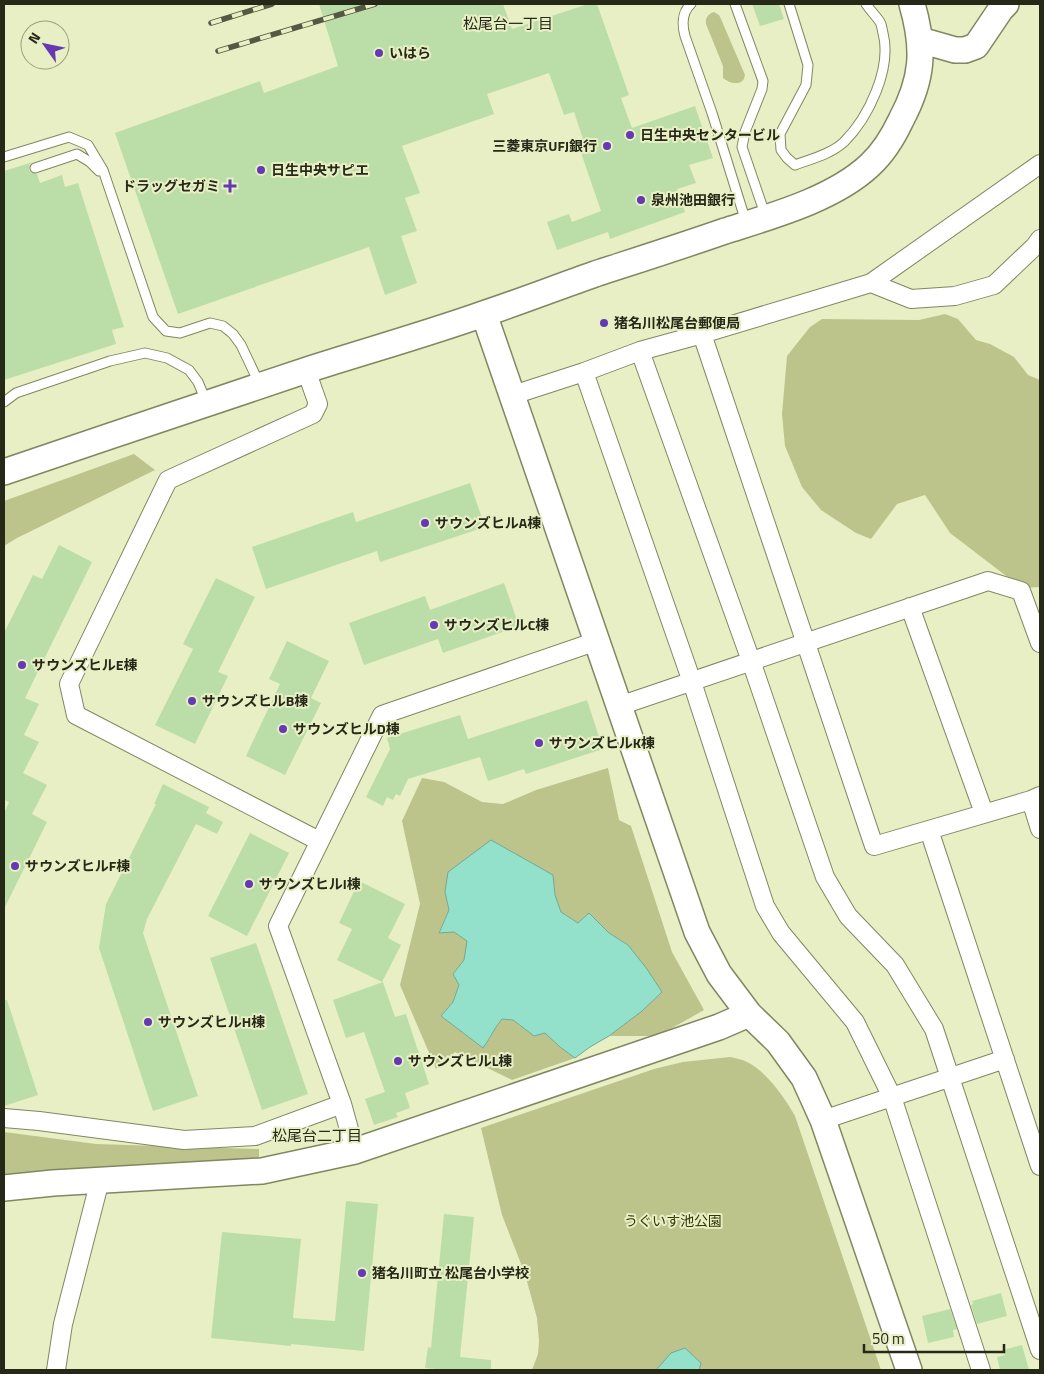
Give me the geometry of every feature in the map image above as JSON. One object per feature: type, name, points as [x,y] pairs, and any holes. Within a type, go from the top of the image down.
[{"type":"street","points":[[4,472],[306,370],[484,314],[560,286],[756,221],[815,199],[849,182],[879,156],[890,141],[918,83],[921,62],[920,40],[912,4]]},
{"type":"street","points":[[920,40],[955,50],[965,50],[976,46],[1006,4]]},
{"type":"street","points":[[513,395],[584,372],[640,351],[871,283],[1040,164]]},
{"type":"street","points":[[871,283],[911,299],[955,296],[994,285],[1040,239]]},
{"type":"street","points":[[484,314],[697,932],[719,974],[749,1014],[778,1042],[804,1078],[823,1120],[909,1370]]},
{"type":"street","points":[[702,334],[874,846],[1036,798],[1040,829]]},
{"type":"street","points":[[640,351],[751,661],[825,877],[848,916],[895,965],[934,1029],[1040,1350]]},
{"type":"street","points":[[306,370],[318,404],[312,414],[168,480],[69,684],[76,715],[319,841]]},
{"type":"street","points":[[584,372],[692,682],[765,906],[781,934],[856,1022],[892,1097],[981,1370]]},
{"type":"street","points":[[619,706],[988,581],[1020,590],[1040,643]]},
{"type":"street","points":[[910,608],[984,814]]},
{"type":"street","points":[[355,1151],[342,1104],[278,926],[382,715],[597,641]]},
{"type":"street","points":[[929,830],[1040,1166]]},
{"type":"street","points":[[4,1188],[53,1182],[262,1171],[355,1151],[719,1028],[749,1014]]},
{"type":"street","points":[[823,1120],[1005,1059]]},
{"type":"street","points":[[4,1118],[184,1140],[255,1136],[342,1104]]},
{"type":"street","points":[[56,1370],[63,1324],[100,1180]]},
{"type":"lane","points":[[691,4],[685,12],[683,28],[685,36],[712,113],[756,221]]},
{"type":"lane","points":[[735,4],[764,81],[745,132],[742,147],[756,221]]},
{"type":"lane","points":[[789,4],[808,65],[806,85],[780,134],[781,150],[786,158],[795,165],[826,153],[843,142],[864,115],[878,88],[884,66],[886,42],[880,23],[866,4]]},
{"type":"lane","points":[[4,158],[69,137],[88,145],[103,170],[153,317],[166,331],[180,333],[210,322],[223,326],[233,334],[241,345],[260,386]]},
{"type":"lane","points":[[35,168],[78,154],[90,162],[106,179]]},
{"type":"lane","points":[[4,402],[16,393],[110,361],[144,353],[167,358],[189,370],[198,382],[208,404]]},
{"type":"lane","points":[[4,392],[16,393]]},
{"type":"green space","points":[[714,12],[721,19],[745,75],[742,81],[737,83],[723,78],[723,66],[706,24],[707,16]]},
{"type":"green space","points":[[945,314],[958,319],[976,340],[990,344],[1014,357],[1028,375],[1040,380],[1040,587],[1022,588],[950,533],[925,495],[897,504],[871,539],[856,533],[821,510],[802,487],[785,446],[782,414],[787,356],[810,327],[822,319],[919,320]]},
{"type":"green space","points":[[134,454],[155,470],[4,546],[4,501]]},
{"type":"green space","points":[[608,768],[619,820],[631,826],[672,952],[704,1010],[658,1036],[609,1036],[642,1011],[662,992],[628,945],[609,933],[589,913],[578,923],[561,912],[555,895],[553,875],[445,892],[449,910],[439,932],[454,932],[468,941],[464,960],[453,974],[459,985],[453,1002],[441,1016],[489,1040],[502,1019],[513,1020],[520,1026],[545,1033],[575,1058],[512,1080],[455,1052],[436,1069],[400,985],[420,904],[402,821],[422,778],[444,782],[482,802],[503,804],[536,790]]},
{"type":"green space","name":"うぐいす池公園","points":[[730,1057],[745,1061],[760,1071],[780,1093],[795,1116],[881,1370],[532,1370],[538,1354],[537,1318],[525,1274],[502,1215],[481,1128],[654,1069],[683,1062]]},
{"type":"green space","points":[[4,1132],[96,1144],[259,1149],[259,1159],[4,1180]]},
{"type":"water","points":[[491,840],[553,875],[555,895],[561,912],[578,923],[589,913],[609,933],[628,945],[662,992],[642,1011],[609,1036],[575,1058],[545,1033],[534,1036],[513,1020],[502,1019],[483,1048],[441,1016],[453,1002],[459,985],[453,974],[464,960],[467,941],[454,932],[439,933],[449,910],[445,892],[448,872]]},
{"type":"water","points":[[685,1348],[701,1363],[699,1370],[656,1370],[671,1353]]},
{"type":"building","name":"日生中央サピエ","points":[[319,4],[503,4],[512,29],[588,4],[597,4],[629,95],[621,98],[632,128],[695,106],[713,158],[689,165],[696,183],[677,189],[685,212],[610,239],[608,232],[557,250],[547,222],[569,214],[572,222],[601,211],[578,144],[584,142],[574,112],[564,115],[549,73],[487,94],[494,114],[402,146],[420,193],[405,198],[417,231],[401,236],[417,283],[385,295],[369,247],[178,314],[115,133],[260,81],[264,93],[338,66]]},
{"type":"building","points":[[752,4],[779,4],[784,19],[760,26]]},
{"type":"building","points":[[33,162],[30,164],[29,170],[31,173],[37,174],[40,183],[62,175],[65,187],[78,183],[124,327],[112,330],[116,344],[4,380],[4,171]]},
{"type":"building","points":[[470,483],[485,527],[380,562],[377,551],[266,589],[252,547],[353,512],[356,522]]},
{"type":"building","name":"サウンズヒルE棟","points":[[59,545],[92,562],[25,698],[39,704],[24,735],[39,742],[23,773],[47,785],[32,814],[47,822],[4,909],[4,813],[9,802],[4,800],[4,633],[33,575],[42,579]]},
{"type":"building","points":[[216,578],[255,597],[218,672],[228,676],[195,744],[155,725],[193,649],[183,644]]},
{"type":"building","name":"サウンズヒルC棟","points":[[504,583],[519,626],[443,653],[438,639],[364,665],[349,623],[425,596],[430,610]]},
{"type":"building","name":"サウンズヒルD棟","points":[[287,641],[329,661],[311,698],[321,703],[285,775],[246,756],[280,684],[269,679]]},
{"type":"building","points":[[587,700],[603,749],[526,774],[524,769],[488,781],[480,757],[408,779],[400,796],[396,794],[393,800],[387,797],[383,806],[366,797],[390,749],[387,738],[460,715],[468,739]]},
{"type":"building","name":"サウンズヒルH棟","points":[[163,784],[209,807],[206,813],[223,822],[217,834],[196,824],[147,919],[143,933],[198,1096],[153,1111],[99,948],[106,904],[156,804],[154,804]]},
{"type":"building","name":"サウンズヒルI棟","points":[[250,833],[289,853],[247,936],[208,916]]},
{"type":"building","points":[[359,881],[405,904],[388,938],[401,945],[382,982],[337,960],[352,929],[339,923]]},
{"type":"building","points":[[256,943],[308,1094],[262,1110],[210,958]]},
{"type":"building","name":"サウンズヒルL棟","points":[[383,982],[395,1017],[406,1014],[429,1084],[405,1093],[410,1108],[396,1113],[398,1117],[374,1125],[365,1099],[385,1092],[364,1032],[346,1038],[333,1000]]},
{"type":"building","points":[[4,1000],[7,1000],[38,1095],[4,1106]]},
{"type":"building","points":[[346,1201],[378,1204],[364,1351],[211,1338],[222,1232],[301,1239],[293,1318],[335,1321]]},
{"type":"building","points":[[444,1214],[474,1217],[460,1357],[491,1360],[491,1370],[425,1368],[428,1347],[431,1348]]},
{"type":"building","points":[[1001,1293],[1007,1316],[977,1324],[971,1305],[973,1304],[972,1301]]},
{"type":"building","points":[[950,1309],[957,1329],[953,1330],[954,1337],[928,1343],[922,1316]]},
{"type":"building","points":[[1022,1345],[1029,1370],[1000,1370],[997,1357],[1005,1355],[1003,1350]]},
{"type":"railway","points":[[211,23],[272,4]]},
{"type":"railway","points":[[218,51],[375,4]]},
{"type":"place","name":"いはら","points":[[379,53]]},
{"type":"place","name":"日生中央センタービル","points":[[630,135]]},
{"type":"place","name":"三菱東京UFJ銀行","points":[[607,146]]},
{"type":"place","name":"日生中央サピエ","points":[[261,170]]},
{"type":"place","name":"ドラッグセガミ","points":[[230,186]]},
{"type":"place","name":"泉州池田銀行","points":[[641,200]]},
{"type":"place","name":"猪名川松尾台郵便局","points":[[604,323]]},
{"type":"place","name":"サウンズヒルA棟","points":[[425,523]]},
{"type":"place","name":"サウンズヒルC棟","points":[[434,625]]},
{"type":"place","name":"サウンズヒルE棟","points":[[22,665]]},
{"type":"place","name":"サウンズヒルB棟","points":[[192,701]]},
{"type":"place","name":"サウンズヒルD棟","points":[[283,729]]},
{"type":"place","name":"サウンズヒルK棟","points":[[539,743]]},
{"type":"place","name":"サウンズヒルF棟","points":[[15,866]]},
{"type":"place","name":"サウンズヒルI棟","points":[[249,884]]},
{"type":"place","name":"サウンズヒルH棟","points":[[148,1022]]},
{"type":"place","name":"サウンズヒルL棟","points":[[398,1061]]},
{"type":"place","name":"猪名川町立 松尾台小学校","points":[[362,1273]]},
{"type":"district","name":"松尾台一丁目","points":[[508,24]]},
{"type":"district","name":"松尾台二丁目","points":[[317,1136]]}]
